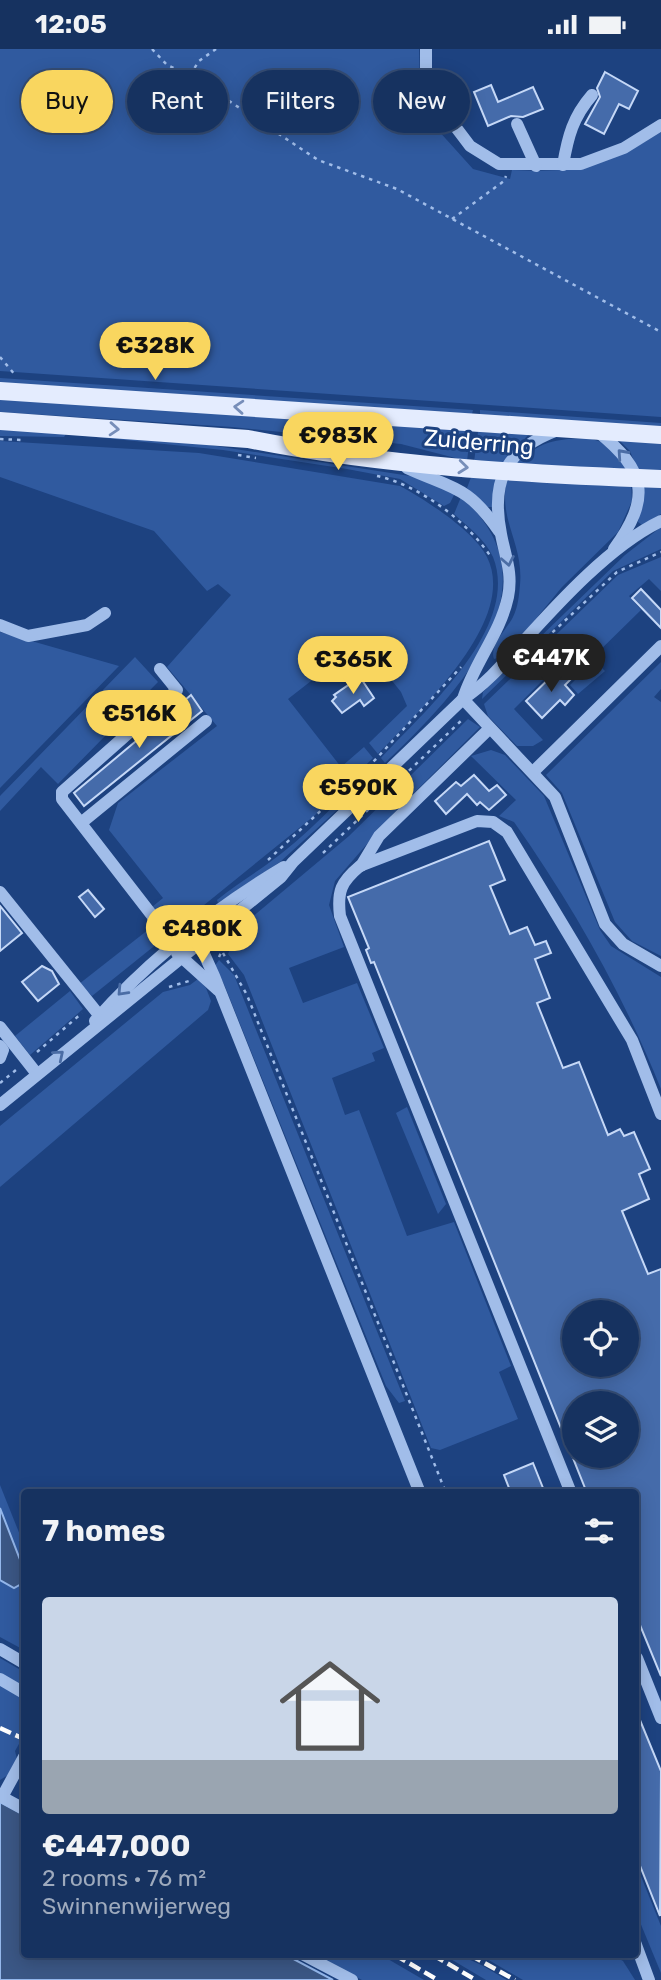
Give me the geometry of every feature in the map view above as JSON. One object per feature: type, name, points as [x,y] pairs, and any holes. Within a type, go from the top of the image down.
[{"type":"main road","name":"Zuiderring","points":[[0,391],[661,435]]},
{"type":"main road","name":"Zuiderring","points":[[0,421],[248,439],[504,470],[661,479]]},
{"type":"street","points":[[426,49],[426,70]]},
{"type":"street","points":[[563,165],[569,131],[577,113],[593,95]]},
{"type":"street","points":[[517,124],[536,166]]},
{"type":"street","points":[[460,133],[470,146],[499,164],[563,165],[581,164],[624,148],[661,125]]},
{"type":"street","points":[[463,699],[469,679],[502,618],[508,594],[510,573],[501,534],[498,500],[504,470],[514,455],[531,440],[562,429]]},
{"type":"street","points":[[597,431],[623,452],[636,478],[638,495],[632,523],[608,558]]},
{"type":"street","points":[[396,459],[410,470],[461,491],[484,510],[501,534]]},
{"type":"street","points":[[0,1105],[102,1019],[200,945],[281,877],[293,862],[463,699],[485,684],[524,641],[608,558],[661,521]]},
{"type":"street","points":[[0,625],[28,636],[87,625],[105,613]]},
{"type":"street","points":[[533,772],[661,646]]},
{"type":"street","points":[[160,669],[177,689],[62,792],[62,799],[182,959],[218,990]]},
{"type":"street","points":[[463,699],[555,797],[604,924],[623,944],[661,965]]},
{"type":"street","points":[[80,823],[206,721]]},
{"type":"street","points":[[360,866],[379,836],[489,729]]},
{"type":"street","points":[[569,1489],[340,915],[337,895],[344,879],[360,866],[477,821],[493,822],[507,832],[632,1040],[661,1114]]},
{"type":"street","points":[[102,1019],[127,985],[190,932],[239,894],[293,862]]},
{"type":"street","points":[[0,892],[102,1019]]},
{"type":"street","points":[[190,932],[200,945],[418,1489]]},
{"type":"street","points":[[0,1027],[37,1074]]},
{"type":"street","points":[[0,1046],[4,1050],[0,1058]]},
{"type":"street","points":[[0,1649],[21,1661]]},
{"type":"street","points":[[639,1665],[661,1718]]},
{"type":"street","points":[[0,1679],[21,1691]]},
{"type":"street","points":[[21,1762],[1,1796],[21,1807]]},
{"type":"street","points":[[639,1955],[649,1980]]},
{"type":"street","points":[[310,1958],[352,1980]]},
{"type":"path","points":[[152,49],[167,65],[178,70]]},
{"type":"path","points":[[194,70],[200,61],[216,49]]},
{"type":"path","points":[[228,100],[318,160],[397,189],[661,332]]},
{"type":"path","points":[[452,219],[505,181],[511,164]]},
{"type":"path","points":[[0,357],[17,377]]},
{"type":"path","points":[[0,439],[27,440]]},
{"type":"path","points":[[228,454],[268,459]]},
{"type":"path","points":[[374,476],[401,481],[447,512],[482,543],[492,558]]},
{"type":"path","points":[[266,862],[376,759],[470,657]]},
{"type":"path","points":[[223,953],[247,995],[444,1489]]},
{"type":"path","points":[[0,1083],[78,1019],[90,1004]]},
{"type":"shaded area","points":[[0,49],[419,49],[420,70],[373,70],[373,133],[441,133],[473,169],[510,179],[512,170],[573,169],[607,160],[661,132],[661,417],[0,371]]},
{"type":"shaded area","points":[[0,378],[473,410],[472,414],[0,383]]},
{"type":"shaded area","points":[[0,398],[471,429],[467,461],[401,444],[232,427],[0,412]]},
{"type":"shaded area","points":[[480,410],[661,423],[661,427],[480,415]]},
{"type":"shaded area","points":[[0,429],[197,443],[423,478],[456,491],[450,503],[444,506],[400,479],[347,469],[223,450],[66,434],[64,437],[0,436]]},
{"type":"shaded area","points":[[478,432],[529,434],[502,464],[474,462]]},
{"type":"shaded area","points":[[589,438],[607,444],[630,473],[514,466],[539,446],[566,439]]},
{"type":"shaded area","points":[[619,440],[661,443],[661,473],[639,474],[630,451]]},
{"type":"shaded area","points":[[0,441],[199,453],[400,486],[461,527],[487,557],[493,582],[489,609],[477,636],[438,690],[378,754],[369,743],[407,706],[401,692],[361,642],[288,699],[341,767],[364,747],[373,758],[314,816],[172,931],[152,907],[163,898],[109,830],[118,803],[217,726],[167,667],[231,595],[218,584],[207,591],[154,531],[0,477]]},
{"type":"shaded area","points":[[473,472],[498,475],[492,507],[487,507],[467,488]]},
{"type":"shaded area","points":[[508,475],[631,482],[632,501],[618,532],[562,587],[511,649],[504,656],[494,659],[496,643],[516,609],[520,585],[518,556],[505,505]]},
{"type":"shaded area","points":[[644,483],[661,484],[661,514],[642,525],[638,522]]},
{"type":"shaded area","points":[[461,497],[490,531],[502,566],[500,602],[488,638],[467,673],[441,706],[385,763],[381,758],[463,667],[481,640],[493,612],[498,584],[493,557],[481,539],[454,514]]},
{"type":"shaded area","points":[[661,527],[661,549],[613,571],[482,699],[483,692],[625,555]]},
{"type":"shaded area","points":[[661,557],[661,591],[649,579],[629,596],[641,610],[592,658],[605,671],[578,694],[570,685],[577,678],[560,663],[514,709],[543,740],[533,746],[517,746],[488,716],[484,704],[618,575]]},
{"type":"shaded area","points":[[0,632],[119,666],[0,788]]},
{"type":"shaded area","points":[[135,657],[158,682],[58,784],[41,767],[0,811],[0,796]]},
{"type":"shaded area","points":[[661,662],[661,689],[654,697],[661,702],[661,956],[632,941],[615,922],[562,793],[546,775]]},
{"type":"shaded area","points":[[468,719],[480,727],[392,815],[335,881],[329,905],[344,947],[289,968],[303,1003],[357,983],[384,1048],[372,1053],[375,1061],[332,1078],[345,1115],[359,1110],[407,1236],[454,1222],[511,1366],[499,1372],[518,1419],[440,1450],[431,1448],[244,975],[228,954],[239,928],[349,836]]},
{"type":"shaded area","points":[[491,750],[505,755],[544,796],[600,930],[611,946],[661,977],[661,1089],[630,1019],[576,918],[514,822],[499,816],[516,800],[471,756]]},
{"type":"shaded area","points":[[375,764],[380,771],[280,862],[218,903],[217,900],[223,895],[295,842]]},
{"type":"shaded area","points":[[153,926],[163,939],[92,996],[79,984]]},
{"type":"shaded area","points":[[219,960],[234,975],[405,1401],[399,1403],[386,1386],[224,984],[214,967]]},
{"type":"shaded area","points":[[198,979],[206,988],[211,1001],[208,1010],[0,1187],[0,1126],[163,992],[190,985]]},
{"type":"shaded area","points":[[70,991],[83,1009],[30,1055],[15,1036]]},
{"type":"shaded area","points":[[407,1107],[446,1204],[438,1214],[396,1113]]},
{"type":"shaded area","points":[[0,1485],[21,1538],[21,1562],[0,1508]]},
{"type":"shaded area","points":[[0,1508],[21,1562],[21,1584],[14,1588],[0,1580]]},
{"type":"shaded area","points":[[0,1580],[14,1588],[21,1584],[21,1648],[0,1637]]},
{"type":"shaded area","points":[[0,1658],[21,1670],[21,1740],[15,1751],[17,1759],[8,1775],[0,1780]]},
{"type":"shaded area","points":[[0,1802],[21,1813],[21,1958],[292,1958],[333,1980],[0,1980]]},
{"type":"shaded area","points":[[639,1871],[661,1926],[661,1973],[639,1920]]},
{"type":"shaded area","points":[[320,1958],[386,1958],[424,1980],[362,1980]]},
{"type":"shaded area","points":[[449,1958],[469,1960],[507,1980],[486,1980]]},
{"type":"shaded area","points":[[485,1958],[618,1958],[623,1961],[635,1980],[523,1980]]},
{"type":"building","points":[[605,72],[638,91],[629,109],[619,104],[604,134],[585,124],[600,97],[597,88]]},
{"type":"building","points":[[491,85],[498,102],[533,87],[543,109],[523,117],[511,116],[488,126],[474,92]]},
{"type":"building","points":[[641,589],[661,610],[661,628],[632,598]]},
{"type":"building","points":[[559,669],[570,680],[565,685],[574,695],[565,705],[560,700],[542,718],[526,701]]},
{"type":"building","points":[[360,677],[374,698],[364,706],[360,700],[342,713],[332,701],[336,697],[334,695]]},
{"type":"building","points":[[191,695],[202,711],[84,806],[74,793]]},
{"type":"building","points":[[474,775],[489,791],[497,785],[506,795],[489,810],[480,802],[477,805],[467,794],[446,814],[435,801],[456,782],[461,786]]},
{"type":"building","points":[[489,841],[505,880],[490,886],[510,934],[527,927],[535,945],[546,941],[551,953],[535,959],[550,998],[537,1003],[563,1068],[579,1062],[608,1135],[620,1129],[624,1136],[634,1132],[650,1169],[639,1174],[649,1199],[622,1211],[648,1274],[661,1269],[661,1676],[639,1623],[639,1489],[585,1489],[577,1468],[639,1468],[639,1391],[562,1391],[562,1431],[374,962],[371,963],[366,950],[369,948],[348,897]]},
{"type":"building","points":[[88,890],[104,909],[95,917],[79,897]]},
{"type":"building","points":[[0,906],[22,933],[0,951]]},
{"type":"building","points":[[42,966],[52,971],[59,984],[38,1001],[22,982]]},
{"type":"building","points":[[533,1463],[543,1489],[509,1489],[504,1475]]},
{"type":"building","points":[[639,1718],[661,1771],[660,1916],[639,1863]]},
{"type":"railway","points":[[0,1728],[21,1738]]},
{"type":"railway","points":[[400,1958],[438,1980]]},
{"type":"railway","points":[[438,1958],[476,1980]]},
{"type":"railway","points":[[475,1958],[515,1980]]}]
